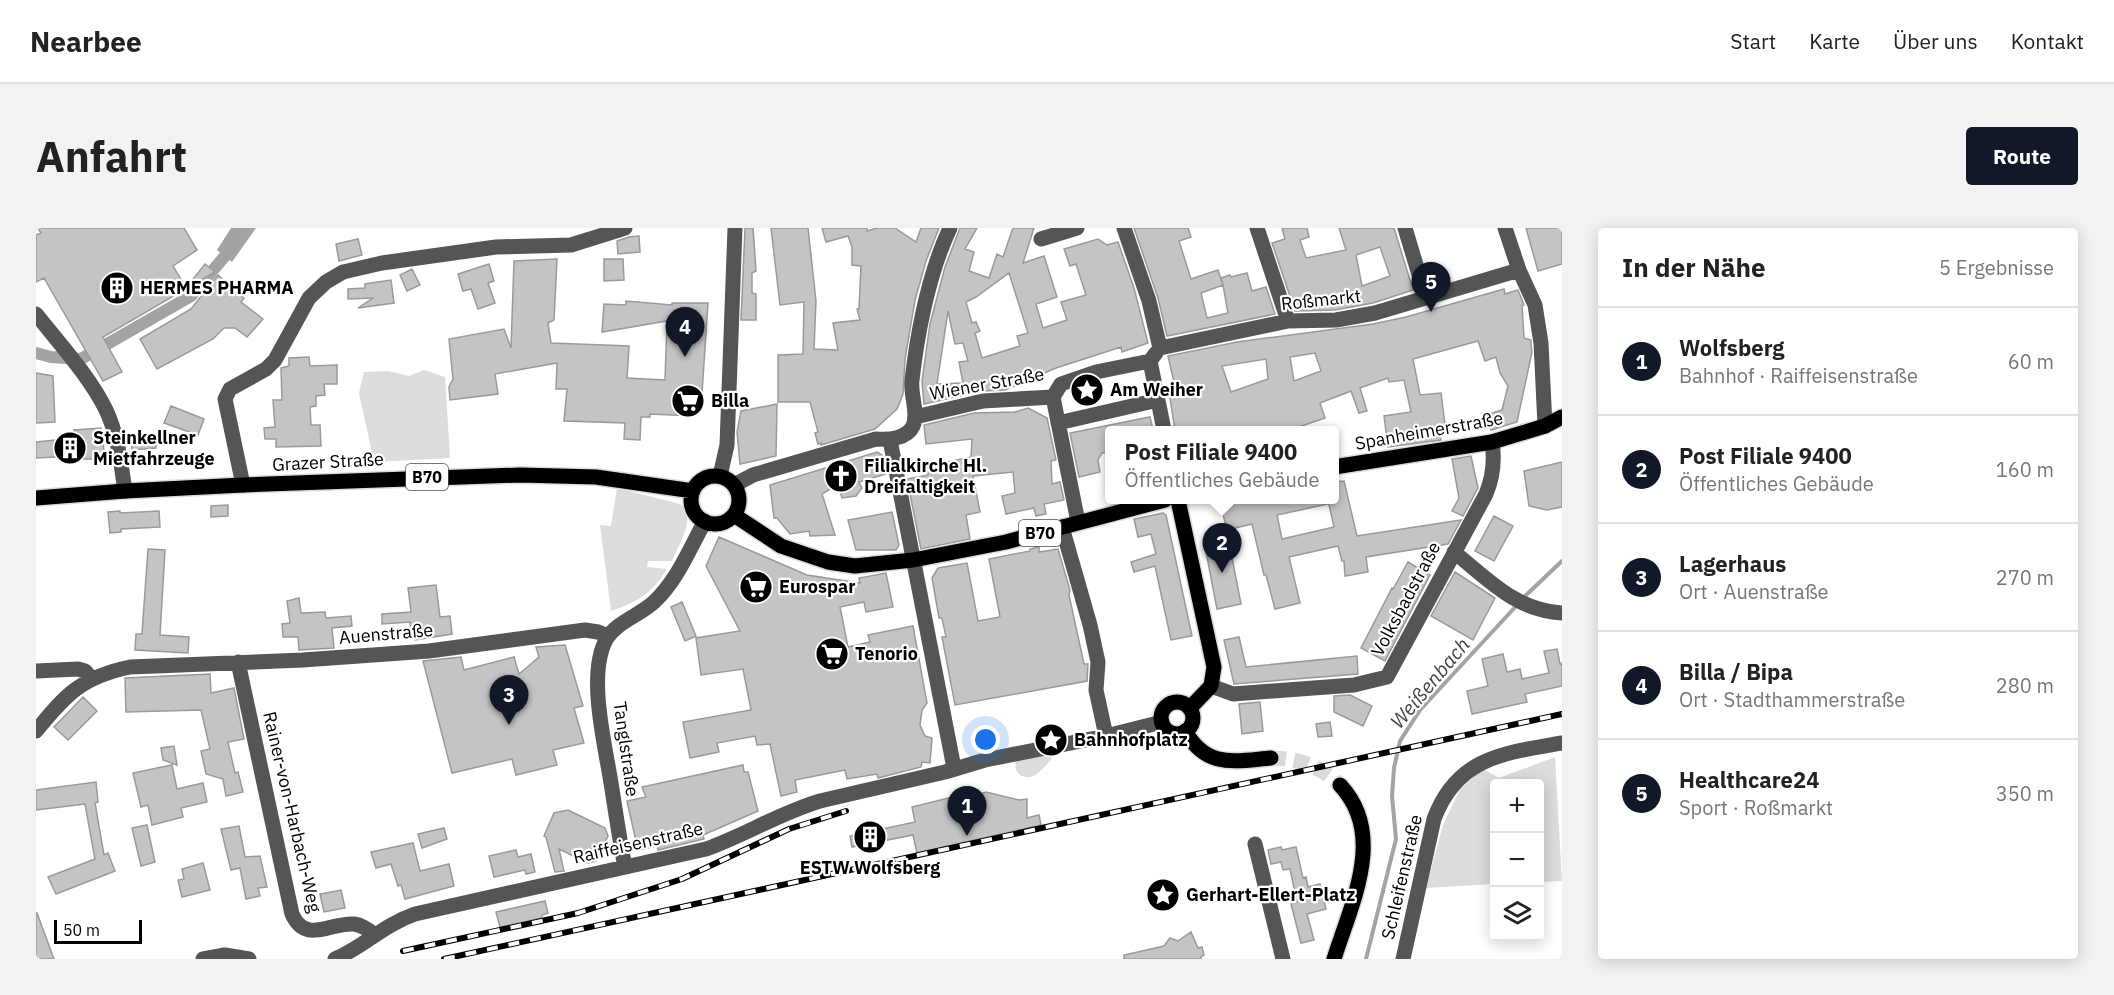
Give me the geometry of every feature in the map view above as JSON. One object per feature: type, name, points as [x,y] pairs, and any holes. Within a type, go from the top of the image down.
[{"type":"main road","name":"Spanheimerstraße","points":[[1339,466],[1492,442],[1545,426],[1562,417]]},
{"type":"main road","name":"Grazer Straße","points":[[36,498],[243,485],[520,475],[596,477],[693,491]]},
{"type":"main road","points":[[712,475],[720,476],[734,485],[739,500],[734,515],[720,523],[705,521],[697,516],[693,508],[693,491],[704,478],[712,475]]},
{"type":"main road","name":"B70","points":[[734,515],[781,546],[805,556],[855,566],[913,560],[1006,542],[1149,504]]},
{"type":"main road","points":[[1179,504],[1214,667],[1211,686],[1190,708]]},
{"type":"main road","points":[[1180,702],[1190,708],[1193,721],[1185,732],[1170,732],[1162,722],[1162,714],[1169,704],[1180,702]]},
{"type":"main road","points":[[1185,732],[1198,750],[1218,760],[1271,758]]},
{"type":"main road","points":[[1335,959],[1362,867],[1365,846],[1357,809],[1340,785]]},
{"type":"street","points":[[243,485],[225,399],[226,393],[266,369],[275,360],[309,298],[343,272],[357,267],[496,247],[571,244],[625,228]]},
{"type":"street","points":[[720,476],[727,445],[735,228]]},
{"type":"street","points":[[915,417],[911,383],[922,318],[940,250],[950,228]]},
{"type":"street","points":[[1041,239],[1077,228]]},
{"type":"street","points":[[1124,228],[1149,301],[1158,400],[1163,426]]},
{"type":"street","points":[[1257,228],[1288,321]]},
{"type":"street","points":[[1405,228],[1426,298]]},
{"type":"street","points":[[1505,228],[1519,270],[1535,305],[1541,343],[1545,426]]},
{"type":"street","name":"Roßmarkt","points":[[1155,355],[1288,321],[1336,321],[1376,313],[1519,270]]},
{"type":"street","points":[[36,314],[61,345],[107,411],[116,440],[125,491]]},
{"type":"street","name":"Wiener Straße","points":[[734,485],[753,475],[802,460],[876,439],[890,440],[909,431],[914,424],[915,417],[983,401],[1053,397],[1061,384],[1155,355]]},
{"type":"street","points":[[1053,397],[1078,522]]},
{"type":"street","points":[[1058,423],[1158,400]]},
{"type":"street","points":[[890,440],[954,768],[1162,722]]},
{"type":"street","name":"Volksbadstraße","points":[[1211,686],[1233,694],[1353,685],[1387,677],[1486,494],[1492,478],[1494,454],[1492,442]]},
{"type":"street","points":[[608,636],[619,626],[641,613],[666,590],[705,521]]},
{"type":"street","points":[[1062,526],[1098,662],[1096,690],[1106,736]]},
{"type":"street","points":[[1454,552],[1508,595],[1532,608],[1544,612],[1562,613]]},
{"type":"street","name":"Auenstraße","points":[[36,731],[69,695],[91,678],[130,666],[303,660],[429,651],[585,630],[608,636]]},
{"type":"street","name":"Tanglstraße","points":[[608,636],[600,660],[599,715],[625,867]]},
{"type":"street","name":"Rainer-von-Harbach-Weg","points":[[238,662],[292,914],[296,922],[305,929],[315,931],[353,924],[362,926],[375,934]]},
{"type":"street","points":[[36,670],[78,669],[85,671],[91,678]]},
{"type":"street","name":"Schleifenstraße","points":[[1403,959],[1434,819],[1451,786],[1469,770],[1493,757],[1562,743]]},
{"type":"street","name":"Raiffeisenstraße","points":[[335,959],[358,948],[396,921],[415,914],[706,849],[800,807],[954,768]]},
{"type":"street","points":[[1255,844],[1283,959]]},
{"type":"street","points":[[202,959],[225,955],[249,959]]},
{"type":"shaded area","points":[[231,228],[256,228],[232,262],[217,250]]},
{"type":"shaded area","points":[[424,370],[445,377],[450,458],[374,462],[359,393],[364,372],[388,371],[409,376]]},
{"type":"shaded area","points":[[617,488],[680,504],[685,510],[687,524],[672,561],[648,561],[647,567],[667,569],[655,585],[637,600],[611,611],[600,525],[611,526]]},
{"type":"shaded area","points":[[1048,754],[1052,757],[1051,760],[1031,777],[1024,777],[1016,770],[1016,762],[1020,759]]},
{"type":"shaded area","points":[[1555,757],[1562,881],[1544,882],[1544,779],[1490,779],[1490,884],[1426,888],[1443,825],[1460,789],[1483,769],[1499,778]]},
{"type":"building","name":"HERMES PHARMA","points":[[38,228],[184,228],[197,250],[173,266],[186,288],[205,264],[215,272],[103,337],[122,372],[103,381],[44,278],[36,282],[36,235],[41,233]]},
{"type":"building","points":[[745,228],[753,228],[756,271],[752,273],[752,293],[756,294],[756,320],[741,320]]},
{"type":"building","points":[[771,228],[808,228],[816,301],[814,349],[838,350],[833,323],[860,320],[857,309],[859,309],[861,266],[852,265],[852,247],[848,236],[826,242],[822,228],[867,228],[867,231],[877,228],[895,228],[916,242],[921,228],[939,228],[926,261],[915,300],[905,359],[903,394],[897,409],[875,429],[821,445],[821,443],[818,444],[815,433],[818,432],[810,402],[778,402],[778,355],[803,354],[804,302],[780,305]]},
{"type":"building","points":[[960,228],[977,228],[965,249],[974,252],[969,271],[989,278],[997,254],[1003,257],[1013,228],[1034,228],[1023,263],[1044,256],[1057,297],[1036,304],[1043,328],[1067,320],[1061,302],[1086,295],[1076,264],[1070,266],[1064,249],[1098,239],[1107,245],[1118,242],[1134,288],[1148,343],[1122,352],[1121,347],[1056,368],[1005,390],[981,391],[924,404],[922,381],[930,324],[945,267]],"holes":[[[1009,273],[1028,333],[1017,336],[1020,346],[982,358],[975,333],[980,331],[976,322],[972,323],[966,302]],[[948,311],[955,344],[963,343],[968,361],[959,362],[963,383],[937,384]]]},
{"type":"building","points":[[1134,228],[1188,228],[1191,237],[1179,241],[1191,279],[1218,270],[1223,285],[1221,278],[1247,273],[1252,291],[1266,287],[1275,314],[1167,336],[1158,298]],"holes":[[[1223,285],[1228,313],[1207,318],[1201,293]]]},
{"type":"building","points":[[1282,228],[1307,228],[1309,237],[1300,240],[1306,258],[1346,250],[1339,228],[1394,228],[1413,290],[1373,303],[1335,310],[1295,311],[1272,243],[1285,239]],"holes":[[[1380,247],[1390,276],[1362,286],[1356,255]]]},
{"type":"building","points":[[1526,228],[1562,228],[1562,264],[1538,271]]},
{"type":"building","points":[[639,236],[640,252],[618,254],[617,241]]},
{"type":"building","points":[[358,239],[362,255],[339,261],[336,244]]},
{"type":"building","points":[[557,259],[554,320],[548,323],[551,343],[629,346],[627,378],[665,380],[667,321],[602,332],[604,304],[626,305],[626,301],[672,305],[672,303],[708,303],[699,413],[693,416],[650,414],[650,417],[641,417],[640,440],[624,439],[625,423],[564,421],[567,389],[556,389],[557,363],[495,374],[498,394],[450,400],[449,387],[453,379],[449,339],[504,329],[511,348],[514,261]]},
{"type":"building","points":[[604,259],[623,259],[624,280],[604,281]]},
{"type":"building","points":[[489,264],[494,281],[488,283],[495,303],[478,309],[471,289],[463,291],[458,274]]},
{"type":"building","points":[[412,269],[420,285],[407,291],[400,275]]},
{"type":"building","points":[[218,275],[244,298],[241,302],[263,319],[247,337],[235,328],[224,328],[213,339],[157,369],[140,339],[191,309]]},
{"type":"building","points":[[391,280],[394,303],[358,308],[373,298],[348,299],[348,289],[365,288],[365,284]]},
{"type":"building","points":[[1504,289],[1505,294],[1518,290],[1524,305],[1522,306],[1524,338],[1531,340],[1532,352],[1517,422],[1491,430],[1486,415],[1502,410],[1508,386],[1500,373],[1496,357],[1485,361],[1478,341],[1413,359],[1420,395],[1441,393],[1445,425],[1439,426],[1441,440],[1388,447],[1384,416],[1411,412],[1404,380],[1389,382],[1388,378],[1360,388],[1367,411],[1359,413],[1351,391],[1320,403],[1325,418],[1302,426],[1174,426],[1169,392],[1176,391],[1168,356],[1237,342],[1373,324]],"holes":[[[1315,353],[1321,371],[1294,381],[1290,357]],[[1266,359],[1268,379],[1231,392],[1222,366]]]},
{"type":"building","points":[[309,357],[310,366],[337,365],[337,384],[324,384],[325,395],[316,396],[316,406],[310,407],[311,425],[320,425],[321,446],[276,447],[276,439],[265,439],[264,428],[275,427],[273,400],[282,400],[281,368],[289,366],[289,358]]},
{"type":"building","points":[[36,373],[53,376],[55,422],[36,423]]},
{"type":"building","points":[[777,404],[776,456],[740,464],[737,432],[741,411]]},
{"type":"building","points":[[171,406],[204,419],[198,435],[164,423]]},
{"type":"building","points":[[1028,408],[1047,418],[1056,460],[1051,461],[1052,484],[1060,482],[1064,500],[1044,504],[1046,514],[1036,516],[1034,508],[1006,514],[1002,496],[1015,493],[1013,472],[973,476],[980,512],[966,515],[970,539],[921,549],[907,479],[928,475],[927,466],[971,457],[972,439],[926,444],[924,425],[974,413],[1015,412]]},
{"type":"building","points":[[1150,417],[1152,426],[1105,426]]},
{"type":"building","points":[[1105,426],[1105,453],[1102,453],[1098,460],[1100,472],[1079,477],[1070,433]]},
{"type":"building","name":"Steinkellner Mietfahrzeuge","points":[[101,428],[105,459],[75,459],[75,456],[36,458],[36,442],[75,438],[74,430]]},
{"type":"building","points":[[155,437],[156,448],[132,450],[131,439]]},
{"type":"building","points":[[877,452],[882,455],[886,474],[859,482],[862,488],[856,496],[842,498],[838,484],[822,494],[835,535],[810,536],[809,531],[790,534],[777,518],[774,518],[770,485]]},
{"type":"building","points":[[1471,456],[1478,488],[1463,516],[1452,511],[1459,498],[1452,459]]},
{"type":"building","points":[[1562,462],[1562,507],[1547,510],[1529,506],[1524,471]]},
{"type":"building","points":[[1344,481],[1357,536],[1461,520],[1448,544],[1366,557],[1368,572],[1345,576],[1344,561],[1342,561],[1338,546],[1289,557],[1300,603],[1275,609],[1252,524],[1227,530],[1221,506],[1231,504],[1328,504],[1277,515],[1282,539],[1334,527],[1329,504],[1339,504],[1339,482]]},
{"type":"building","points":[[228,505],[228,516],[211,517],[211,506]]},
{"type":"building","points":[[120,511],[120,513],[159,511],[160,527],[121,529],[121,532],[110,533],[108,512]]},
{"type":"building","points":[[892,512],[899,545],[896,550],[856,550],[848,520]]},
{"type":"building","points":[[1163,513],[1166,515],[1192,636],[1171,640],[1155,566],[1134,572],[1131,562],[1156,554],[1151,534],[1138,537],[1134,519]]},
{"type":"building","points":[[1494,516],[1513,526],[1494,561],[1475,551]]},
{"type":"building","name":"Tenorio","points":[[719,537],[807,575],[860,583],[859,578],[886,573],[893,607],[866,612],[864,602],[840,607],[848,647],[870,642],[868,635],[913,626],[927,703],[922,710],[920,725],[925,736],[932,738],[930,763],[922,762],[921,767],[878,778],[877,774],[847,779],[845,770],[795,780],[797,792],[781,796],[770,744],[757,745],[755,736],[717,743],[719,752],[690,758],[683,722],[751,710],[743,669],[701,675],[696,638],[740,631],[706,566]]},
{"type":"building","points":[[1228,537],[1241,604],[1217,609],[1204,541]]},
{"type":"building","points":[[1039,547],[1039,552],[1058,549],[1070,590],[1069,595],[1084,664],[1088,664],[1087,681],[955,705],[942,637],[946,637],[942,618],[939,618],[932,578],[938,568],[967,563],[978,621],[1000,617],[989,559]]},
{"type":"building","points":[[148,549],[165,550],[160,635],[189,637],[188,653],[135,650],[136,634],[142,634]]},
{"type":"building","points":[[1408,562],[1430,575],[1385,661],[1361,648]]},
{"type":"building","points":[[1455,572],[1495,598],[1473,640],[1431,616]]},
{"type":"building","points":[[436,585],[440,617],[450,616],[452,634],[415,640],[414,636],[411,636],[410,622],[382,624],[382,614],[411,612],[408,588]]},
{"type":"building","points":[[299,598],[301,613],[325,612],[326,618],[351,616],[352,626],[332,628],[334,648],[299,650],[298,637],[283,637],[282,624],[290,623],[287,601]]},
{"type":"building","points":[[682,602],[696,636],[685,641],[671,607]]},
{"type":"building","points":[[1239,637],[1246,667],[1357,656],[1358,674],[1234,684],[1224,640]]},
{"type":"building","points":[[565,645],[583,706],[574,708],[584,743],[553,750],[557,765],[516,775],[512,759],[452,773],[423,661],[461,657],[464,670],[514,657],[519,674],[539,657],[536,647]]},
{"type":"building","points":[[1557,649],[1560,664],[1562,663],[1562,686],[1525,694],[1527,702],[1472,714],[1467,691],[1488,686],[1482,659],[1503,654],[1507,672],[1520,669],[1522,679],[1549,673],[1544,651]]},
{"type":"building","points":[[210,674],[211,693],[234,688],[244,739],[228,742],[235,773],[238,772],[243,792],[226,796],[223,779],[206,774],[201,751],[210,749],[201,710],[126,712],[125,678]]},
{"type":"building","points":[[1350,695],[1372,706],[1363,726],[1334,712],[1334,696]]},
{"type":"building","points":[[83,697],[97,711],[68,740],[54,727]]},
{"type":"building","points":[[1260,702],[1263,731],[1242,734],[1239,704]]},
{"type":"building","points":[[1330,722],[1332,736],[1318,737],[1316,724]]},
{"type":"building","points":[[174,746],[177,765],[163,760],[161,748]]},
{"type":"building","points":[[172,765],[177,789],[203,783],[207,802],[181,808],[183,817],[152,825],[148,805],[141,807],[133,773]]},
{"type":"building","points":[[743,765],[744,772],[748,772],[758,811],[703,835],[704,839],[658,850],[657,846],[638,850],[627,801],[646,797],[642,787]]},
{"type":"building","points":[[96,782],[98,802],[95,803],[104,855],[108,853],[115,871],[56,894],[48,877],[95,859],[85,804],[36,810],[36,790]]},
{"type":"building","points":[[973,792],[974,796],[986,792],[1019,800],[1027,799],[1027,818],[1039,815],[1041,825],[917,853],[913,835],[852,847],[850,836],[915,822],[912,807]]},
{"type":"building","points":[[568,810],[605,828],[608,836],[596,861],[588,863],[559,849],[564,871],[555,872],[544,836],[554,813]]},
{"type":"building","points":[[147,825],[155,862],[141,866],[132,828]]},
{"type":"building","points":[[239,826],[245,857],[260,856],[267,887],[258,888],[260,896],[246,899],[240,868],[231,870],[221,829]]},
{"type":"building","points":[[444,828],[447,839],[422,848],[418,834]]},
{"type":"building","points":[[413,843],[420,871],[449,864],[454,886],[405,899],[391,864],[376,868],[371,852]]},
{"type":"building","points":[[1281,847],[1282,850],[1296,847],[1303,878],[1306,877],[1308,887],[1320,884],[1326,909],[1307,914],[1314,940],[1301,943],[1291,904],[1297,902],[1290,869],[1283,870],[1281,862],[1271,864],[1268,850]]},
{"type":"building","points":[[516,850],[518,857],[531,854],[535,872],[526,874],[525,870],[494,877],[489,856]]},
{"type":"building","points":[[203,863],[210,890],[182,897],[178,880],[184,879],[182,869]]},
{"type":"building","points":[[341,890],[345,908],[324,912],[320,894]]},
{"type":"building","points":[[545,901],[548,913],[542,915],[542,918],[500,927],[496,912]]},
{"type":"building","points":[[37,913],[54,959],[36,959]]},
{"type":"building","points":[[1191,932],[1198,948],[1202,947],[1204,955],[1201,959],[1124,959],[1124,955],[1164,946],[1170,938],[1178,941]]},
{"type":"waterway","points":[[36,353],[51,357],[81,359],[191,296],[225,256],[243,228]]},
{"type":"waterway","name":"Weißenbach","points":[[1523,598],[1562,561]]},
{"type":"waterway","name":"Weißenbach","points":[[1366,959],[1396,839],[1392,796],[1394,768],[1400,741],[1420,710],[1518,604]]},
{"type":"tunnel","points":[[1271,758],[1308,764],[1333,778],[1340,785]]},
{"type":"railway","points":[[444,959],[1562,714]]},
{"type":"railway","points":[[403,951],[578,913],[682,879],[789,829],[846,811]]},
{"type":"place","name":"HERMES PHARMA","points":[[117,288]]},
{"type":"place","name":"Healthcare24","points":[[1431,312]]},
{"type":"place","name":"Billa / Bipa","points":[[685,357]]},
{"type":"place","name":"Am Weiher","points":[[1087,390]]},
{"type":"place","name":"Billa","points":[[688,401]]},
{"type":"place","name":"Steinkellner Mietfahrzeuge","points":[[70,448]]},
{"type":"place","name":"Filialkirche Hl. Dreifaltigkeit","points":[[841,476]]},
{"type":"place","name":"Post Filiale 9400","points":[[1222,573]]},
{"type":"place","name":"Eurospar","points":[[756,587]]},
{"type":"place","name":"Tenorio","points":[[832,654]]},
{"type":"place","name":"Lagerhaus","points":[[509,725]]},
{"type":"place","name":"Bahnhofplatz","points":[[1051,740]]},
{"type":"place","name":"Wolfsberg","points":[[967,836]]},
{"type":"place","name":"ESTW Wolfsberg","points":[[870,837]]},
{"type":"place","name":"Gerhart-Ellert-Platz","points":[[1163,895]]}]
